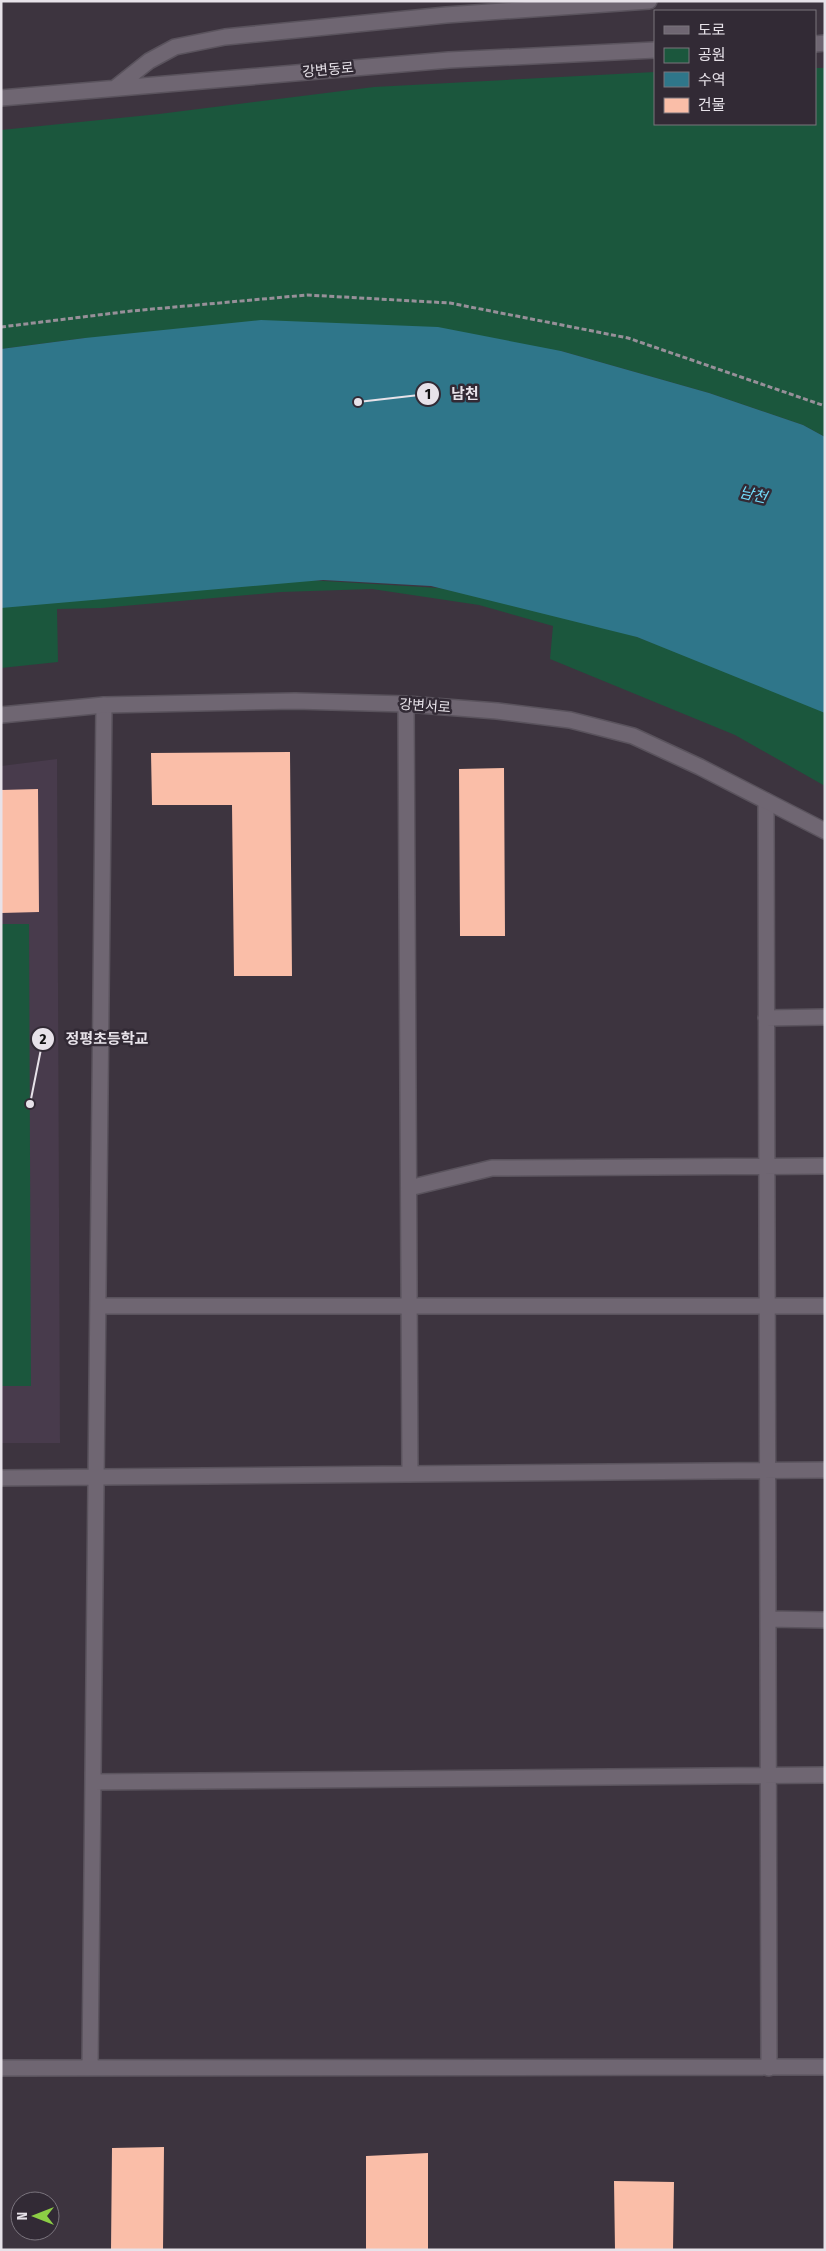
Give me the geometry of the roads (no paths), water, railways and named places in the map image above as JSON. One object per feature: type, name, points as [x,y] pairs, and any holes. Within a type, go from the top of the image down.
[{"type":"street","points":[[115,88],[149,61],[175,47],[225,37],[446,15],[649,1]]},
{"type":"street","name":"강변동로","points":[[1,98],[449,60],[654,50]]},
{"type":"street","name":"강변서로","points":[[1,715],[104,705],[295,701],[406,704],[497,711],[570,720],[633,736],[700,767],[825,832]]},
{"type":"street","points":[[406,704],[410,1474]]},
{"type":"street","points":[[90,2068],[104,705]]},
{"type":"street","points":[[766,801],[769,2068]]},
{"type":"street","points":[[766,1018],[825,1017]]},
{"type":"street","points":[[409,1188],[492,1168],[825,1166]]},
{"type":"street","points":[[99,1306],[825,1306]]},
{"type":"street","points":[[1,1478],[825,1470]]},
{"type":"street","points":[[768,1620],[825,1620]]},
{"type":"street","points":[[93,1782],[825,1774]]},
{"type":"street","points":[[1,2068],[825,2067]]},
{"type":"water","points":[[261,320],[438,327],[561,351],[709,393],[803,425],[825,437],[825,713],[637,637],[431,586],[323,580],[1,608],[1,349],[85,338]]},
{"type":"place","name":"남천","points":[[358,402]]},
{"type":"place","name":"정평초등학교","points":[[30,1104]]}]
